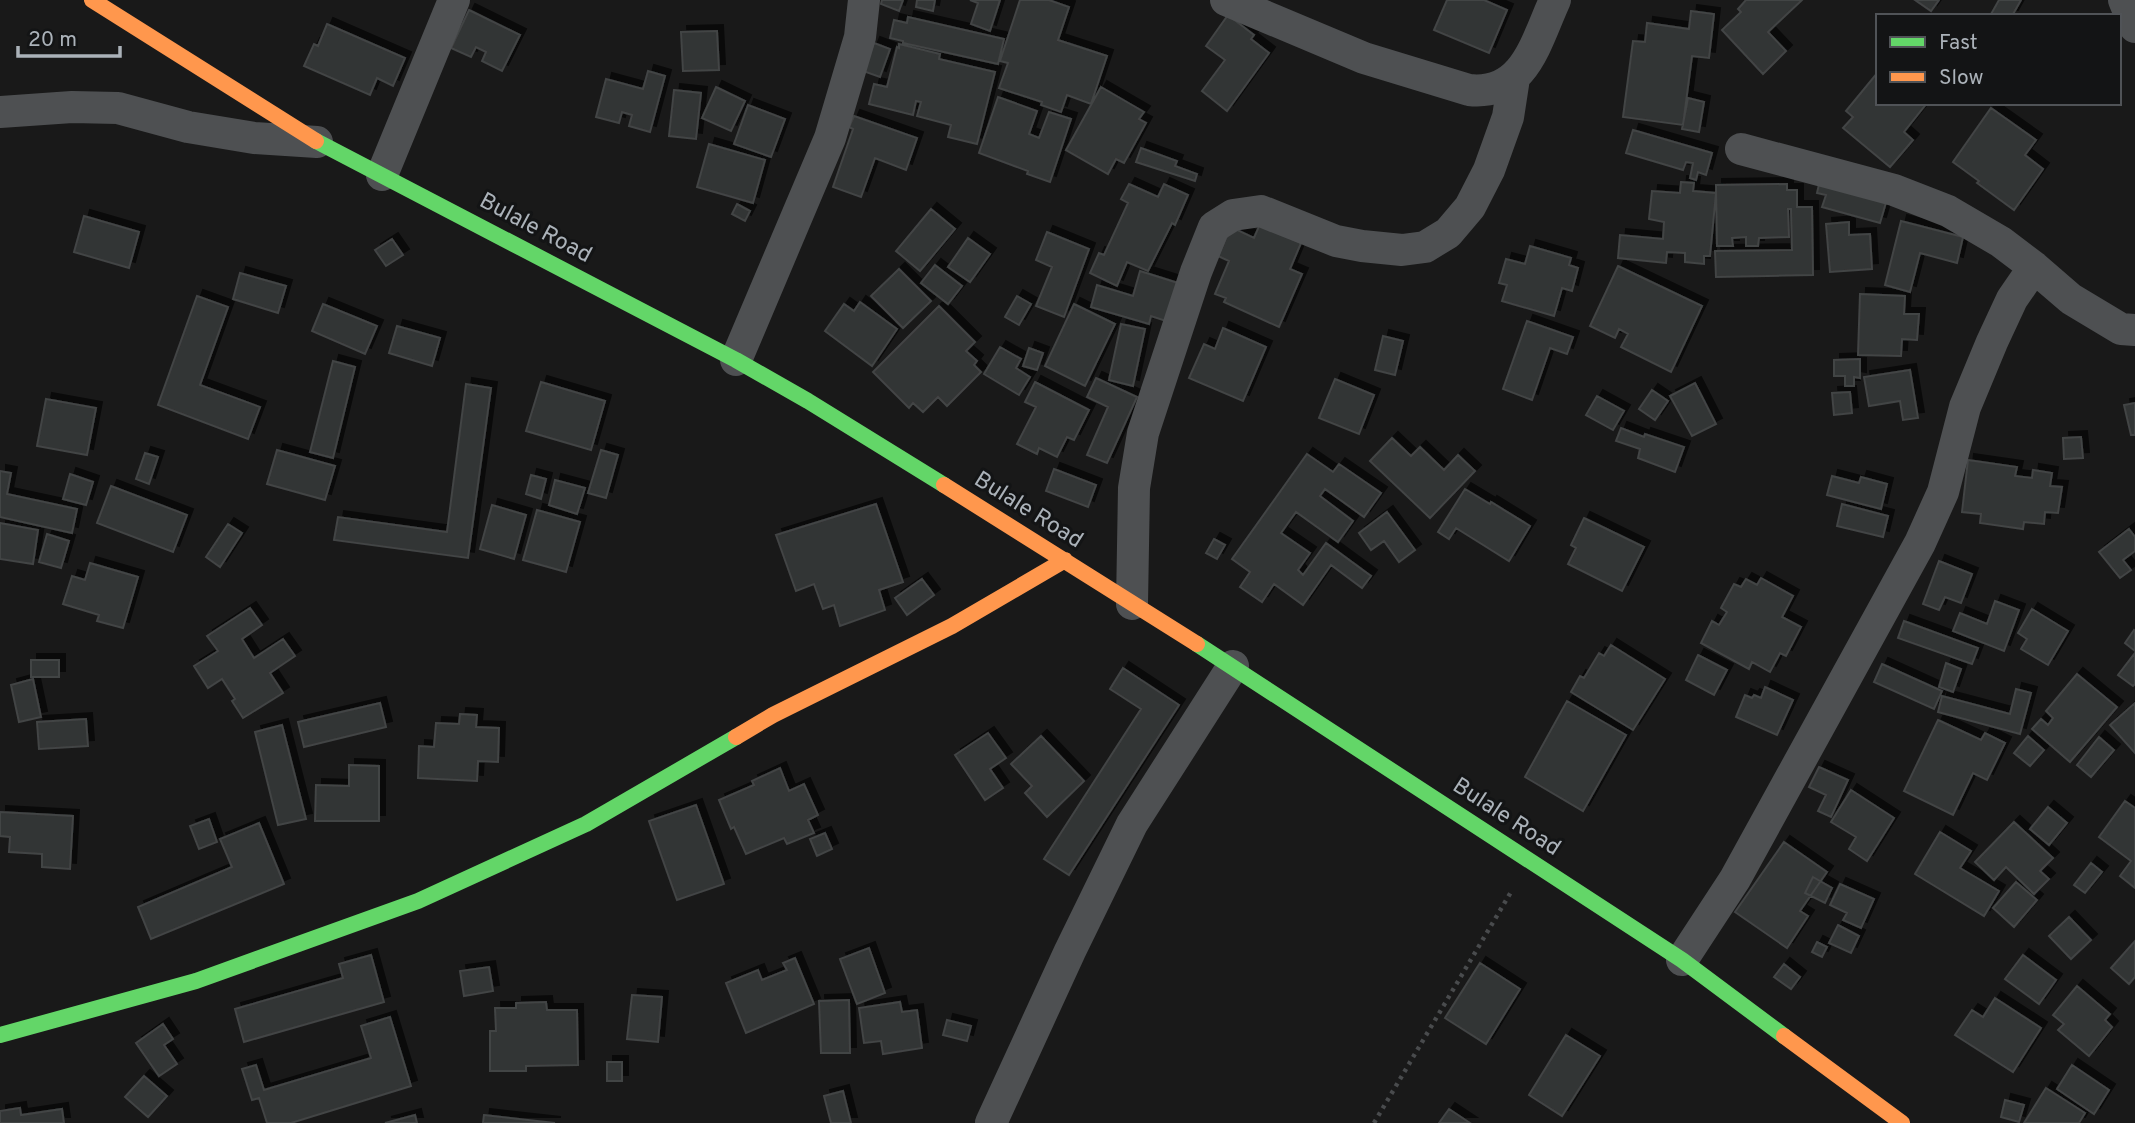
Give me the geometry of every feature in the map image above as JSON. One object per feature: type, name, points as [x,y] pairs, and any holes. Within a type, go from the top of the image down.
[{"type":"street","name":"Bulale Road","points":[[92,0],[317,142],[736,360],[1065,560],[1233,666],[1682,960],[1902,1123]]},
{"type":"street","points":[[382,175],[454,0]]},
{"type":"street","points":[[736,360],[830,138],[860,37],[864,0]]},
{"type":"street","points":[[1226,0],[1364,58],[1469,90],[1485,92],[1501,88],[1524,67],[1555,0]]},
{"type":"street","points":[[2124,0],[2135,27]]},
{"type":"street","points":[[1132,604],[1133,488],[1143,433],[1196,272],[1214,227],[1233,215],[1261,211],[1349,244],[1402,250],[1425,247],[1448,233],[1470,207],[1489,170],[1508,117],[1514,78]]},
{"type":"street","points":[[0,112],[72,107],[118,108],[201,130],[254,138],[317,142]]},
{"type":"street","points":[[1741,149],[1894,190],[1948,211],[2001,243],[2071,299],[2121,329],[2135,330]]},
{"type":"street","points":[[1682,960],[1735,879],[1920,543],[1943,492],[1965,407],[1987,353],[2012,299],[2034,267]]},
{"type":"street","points":[[0,1035],[196,981],[418,901],[586,824],[773,715],[952,626],[1065,560]]},
{"type":"street","points":[[991,1123],[1132,824],[1233,666]]},
{"type":"path","points":[[1374,1123],[1530,860]]},
{"type":"building","points":[[882,0],[903,0],[899,11],[881,4]]},
{"type":"building","points":[[917,0],[935,0],[933,11],[916,7]]},
{"type":"building","points":[[970,0],[1000,0],[990,31],[971,24],[978,3]]},
{"type":"building","points":[[1020,0],[1049,0],[1069,7],[1058,40],[1107,56],[1091,104],[1067,95],[1061,112],[1041,105],[1042,102],[999,88],[1008,63],[1000,61]]},
{"type":"building","points":[[1447,0],[1484,0],[1507,10],[1489,53],[1434,30]]},
{"type":"building","points":[[1746,0],[1802,0],[1768,32],[1786,51],[1763,74],[1722,30],[1741,12],[1738,9]]},
{"type":"building","points":[[1915,0],[1939,0],[1931,11]]},
{"type":"building","points":[[1999,0],[2021,0],[2013,14],[1991,14]]},
{"type":"building","points":[[469,10],[520,35],[502,71],[482,61],[486,52],[476,47],[471,57],[451,48]]},
{"type":"building","points":[[1691,11],[1714,14],[1709,58],[1692,56],[1683,125],[1623,117],[1633,41],[1645,42],[1647,23],[1689,29]]},
{"type":"building","points":[[1228,15],[1254,35],[1251,39],[1269,53],[1227,111],[1202,91],[1225,60],[1206,46]]},
{"type":"building","points":[[908,17],[1004,39],[998,64],[890,38],[894,20],[907,23]]},
{"type":"building","points":[[327,24],[405,58],[393,86],[377,78],[370,95],[304,66],[314,44],[318,46]]},
{"type":"building","points":[[717,31],[719,70],[683,71],[681,32]]},
{"type":"building","points":[[874,43],[890,49],[880,77],[863,71]]},
{"type":"building","points":[[899,44],[940,54],[939,59],[995,72],[977,144],[948,137],[951,125],[917,116],[921,102],[916,101],[913,115],[869,104],[874,84],[887,87]]},
{"type":"building","points":[[648,71],[665,76],[650,132],[629,126],[632,115],[622,112],[619,123],[596,117],[606,79],[643,89]]},
{"type":"building","points":[[1876,74],[1876,105],[1925,105],[1904,132],[1913,140],[1890,167],[1843,128],[1853,117],[1846,111]]},
{"type":"building","points":[[716,87],[745,101],[731,131],[702,118]]},
{"type":"building","points":[[1101,87],[1144,112],[1139,119],[1146,123],[1124,163],[1116,159],[1108,174],[1066,150]]},
{"type":"building","points":[[674,90],[701,93],[696,139],[669,136]]},
{"type":"building","points":[[998,97],[1037,111],[1029,134],[1039,138],[1049,112],[1071,119],[1050,182],[979,153]]},
{"type":"building","points":[[1688,98],[1704,102],[1699,132],[1682,129]]},
{"type":"building","points":[[748,105],[785,119],[771,157],[734,144]]},
{"type":"building","points":[[1991,108],[2036,140],[2025,155],[2043,169],[2014,210],[1953,162]]},
{"type":"building","points":[[854,116],[917,138],[906,170],[875,158],[861,197],[833,187],[853,129],[849,127]]},
{"type":"building","points":[[1633,130],[1712,153],[1706,175],[1698,172],[1696,180],[1690,178],[1693,163],[1686,162],[1683,170],[1626,153]]},
{"type":"building","points":[[709,144],[765,160],[753,203],[697,187]]},
{"type":"building","points":[[1141,148],[1177,161],[1175,166],[1197,174],[1195,181],[1136,162]]},
{"type":"building","points":[[1820,180],[1887,199],[1880,223],[1822,207],[1826,195],[1817,193]]},
{"type":"building","points":[[1681,182],[1694,183],[1693,191],[1716,193],[1710,256],[1704,256],[1704,264],[1685,262],[1685,253],[1667,252],[1666,263],[1618,258],[1620,235],[1663,239],[1664,222],[1649,219],[1652,191],[1680,193]]},
{"type":"building","points":[[1129,184],[1158,197],[1164,184],[1188,195],[1175,225],[1172,223],[1148,271],[1127,262],[1117,286],[1090,273],[1099,253],[1104,255],[1128,203],[1121,199]]},
{"type":"building","points":[[1787,184],[1787,190],[1797,190],[1797,207],[1812,207],[1813,275],[1716,277],[1715,251],[1792,250],[1791,209],[1788,209],[1789,237],[1759,238],[1758,246],[1746,246],[1746,237],[1732,238],[1733,246],[1717,246],[1716,185]]},
{"type":"building","points":[[737,204],[750,211],[745,221],[732,214]]},
{"type":"building","points":[[931,209],[955,229],[920,271],[896,251]]},
{"type":"building","points":[[84,216],[139,232],[129,268],[74,252]]},
{"type":"building","points":[[1901,221],[1963,237],[1957,263],[1920,253],[1910,292],[1885,285]]},
{"type":"building","points":[[1849,222],[1849,235],[1870,234],[1872,269],[1830,272],[1826,224]]},
{"type":"building","points":[[1260,224],[1301,243],[1290,269],[1302,274],[1279,327],[1224,302],[1226,298],[1215,294],[1229,261],[1218,256],[1231,227],[1254,238]]},
{"type":"building","points":[[1047,232],[1089,249],[1064,317],[1036,306],[1052,267],[1036,260]]},
{"type":"building","points":[[968,238],[990,254],[970,282],[948,267]]},
{"type":"building","points":[[392,239],[403,255],[386,266],[375,250]]},
{"type":"building","points":[[1530,246],[1571,258],[1569,265],[1578,268],[1572,291],[1562,288],[1554,316],[1502,301],[1507,285],[1499,283],[1506,259],[1525,264]]},
{"type":"building","points":[[935,265],[962,286],[948,304],[921,283]]},
{"type":"building","points":[[1618,266],[1702,306],[1671,372],[1621,347],[1628,334],[1619,329],[1615,338],[1590,326]]},
{"type":"building","points":[[899,269],[931,301],[903,328],[871,296]]},
{"type":"building","points":[[1140,271],[1178,283],[1166,321],[1151,316],[1149,324],[1091,307],[1097,285],[1133,296]]},
{"type":"building","points":[[240,273],[286,286],[278,313],[233,299]]},
{"type":"building","points":[[1860,294],[1905,296],[1904,314],[1919,314],[1917,340],[1902,339],[1901,356],[1858,355]]},
{"type":"building","points":[[197,296],[228,307],[200,385],[260,407],[248,439],[158,405]]},
{"type":"building","points":[[1017,296],[1031,304],[1019,325],[1005,317]]},
{"type":"building","points":[[860,302],[897,329],[872,366],[825,331],[844,304],[854,311]]},
{"type":"building","points":[[323,304],[377,326],[365,354],[312,331]]},
{"type":"building","points":[[1074,304],[1115,324],[1085,386],[1045,366]]},
{"type":"building","points":[[939,306],[975,342],[966,351],[977,361],[974,365],[981,372],[947,406],[938,397],[923,412],[913,403],[909,408],[873,372]]},
{"type":"building","points":[[1527,321],[1573,337],[1567,354],[1550,348],[1532,400],[1503,389]]},
{"type":"building","points":[[1121,324],[1145,329],[1133,386],[1109,380]]},
{"type":"building","points":[[397,326],[440,338],[432,366],[389,353]]},
{"type":"building","points":[[1223,328],[1266,347],[1243,401],[1189,378],[1204,344],[1215,349]]},
{"type":"building","points":[[1383,336],[1403,341],[1395,375],[1375,370]]},
{"type":"building","points":[[1000,347],[1021,359],[1016,368],[1030,377],[1019,395],[984,374]]},
{"type":"building","points":[[1029,348],[1043,353],[1037,370],[1023,366]]},
{"type":"building","points":[[1860,359],[1860,378],[1854,377],[1854,386],[1845,386],[1845,376],[1834,376],[1834,360]]},
{"type":"building","points":[[333,361],[355,367],[333,458],[310,452]]},
{"type":"building","points":[[1910,370],[1918,418],[1903,420],[1900,401],[1869,406],[1864,377]]},
{"type":"building","points":[[1096,378],[1137,397],[1107,463],[1087,455],[1108,407],[1087,397]]},
{"type":"building","points":[[1335,379],[1374,395],[1359,434],[1319,418]]},
{"type":"building","points":[[541,382],[605,401],[591,450],[526,431]]},
{"type":"building","points":[[1035,382],[1089,410],[1074,440],[1067,437],[1057,457],[1039,448],[1037,454],[1017,444],[1036,407],[1025,402]]},
{"type":"building","points":[[1695,383],[1716,424],[1692,436],[1670,396]]},
{"type":"building","points":[[466,384],[491,388],[468,558],[334,540],[338,517],[447,532]]},
{"type":"building","points":[[1652,390],[1668,401],[1655,420],[1639,409]]},
{"type":"building","points":[[1850,392],[1852,413],[1834,415],[1832,393]]},
{"type":"building","points":[[1597,396],[1624,411],[1613,430],[1586,415]]},
{"type":"building","points":[[46,399],[96,408],[87,455],[37,446]]},
{"type":"building","points":[[2135,403],[2135,435],[2131,435],[2124,405]]},
{"type":"building","points":[[1621,428],[1684,447],[1675,472],[1638,458],[1640,449],[1616,441]]},
{"type":"building","points":[[2081,437],[2083,458],[2064,459],[2063,438]]},
{"type":"building","points":[[1392,438],[1411,456],[1420,447],[1444,470],[1458,455],[1475,471],[1430,518],[1370,461]]},
{"type":"building","points":[[277,450],[335,466],[325,500],[267,484]]},
{"type":"building","points":[[601,450],[618,455],[606,498],[588,493]]},
{"type":"building","points":[[145,453],[158,457],[149,484],[136,479]]},
{"type":"building","points":[[1307,454],[1333,472],[1339,464],[1381,493],[1364,517],[1325,489],[1320,496],[1353,521],[1338,542],[1296,512],[1281,533],[1310,553],[1298,570],[1303,575],[1326,543],[1371,576],[1362,588],[1331,565],[1303,605],[1274,584],[1262,602],[1240,587],[1250,572],[1232,559]]},
{"type":"building","points":[[1968,460],[2017,467],[2015,476],[2032,478],[2033,470],[2052,473],[2050,486],[2062,487],[2058,513],[2045,512],[2044,524],[2024,522],[2023,529],[1980,523],[1981,514],[1962,512]]},
{"type":"building","points":[[1054,469],[1096,485],[1088,507],[1046,491]]},
{"type":"building","points":[[0,471],[11,473],[7,494],[77,509],[72,533],[0,517]]},
{"type":"building","points":[[70,474],[93,482],[86,505],[63,499]]},
{"type":"building","points":[[531,475],[546,479],[541,499],[526,494]]},
{"type":"building","points":[[1832,476],[1859,483],[1861,477],[1887,484],[1881,509],[1827,495]]},
{"type":"building","points":[[555,480],[585,488],[577,514],[549,505]]},
{"type":"building","points":[[111,486],[187,515],[173,552],[97,523]]},
{"type":"building","points":[[1465,489],[1530,526],[1509,561],[1456,528],[1449,539],[1438,532]]},
{"type":"building","points":[[876,504],[903,582],[879,590],[885,610],[840,626],[834,605],[823,609],[814,584],[796,591],[776,535]]},
{"type":"building","points":[[1842,504],[1888,516],[1883,537],[1837,526]]},
{"type":"building","points":[[492,505],[526,515],[514,559],[480,549]]},
{"type":"building","points":[[537,510],[580,522],[566,572],[523,560]]},
{"type":"building","points":[[1387,512],[1415,550],[1399,562],[1384,541],[1371,550],[1359,533]]},
{"type":"building","points":[[1584,518],[1644,547],[1622,591],[1568,564],[1576,548],[1571,545]]},
{"type":"building","points":[[0,523],[38,530],[33,564],[0,559]]},
{"type":"building","points":[[228,524],[242,533],[220,567],[206,557]]},
{"type":"building","points":[[2129,529],[2135,537],[2135,551],[2123,560],[2131,570],[2120,578],[2099,552]]},
{"type":"building","points":[[47,534],[69,541],[61,568],[39,562]]},
{"type":"building","points":[[1214,539],[1225,545],[1217,559],[1206,553]]},
{"type":"building","points":[[1939,561],[1972,574],[1961,603],[1945,597],[1939,610],[1923,604]]},
{"type":"building","points":[[90,563],[138,577],[123,628],[97,621],[99,615],[63,604],[72,576],[85,580]]},
{"type":"building","points":[[1761,578],[1793,596],[1782,617],[1801,627],[1786,656],[1780,653],[1770,672],[1752,662],[1749,669],[1701,643],[1712,621],[1719,625],[1727,612],[1721,608],[1734,584],[1741,587],[1746,579],[1757,585]]},
{"type":"building","points":[[922,579],[934,595],[907,615],[895,598]]},
{"type":"building","points":[[1995,601],[2019,610],[2004,651],[1953,631],[1960,613],[1987,624]]},
{"type":"building","points":[[250,608],[262,625],[242,639],[254,658],[283,639],[295,656],[270,673],[283,693],[243,718],[222,679],[208,688],[194,666],[218,651],[207,636]]},
{"type":"building","points":[[2032,609],[2068,631],[2048,665],[2021,649],[2027,639],[2018,633]]},
{"type":"building","points":[[1904,621],[1978,648],[1972,664],[1898,638]]},
{"type":"building","points":[[2135,631],[2135,651],[2125,643]]},
{"type":"building","points":[[1611,645],[1665,679],[1633,730],[1571,692],[1580,676],[1584,678],[1599,653],[1604,656]]},
{"type":"building","points":[[2135,653],[2135,684],[2133,686],[2118,675]]},
{"type":"building","points":[[1698,655],[1727,670],[1714,695],[1686,680]]},
{"type":"building","points":[[31,660],[59,660],[59,677],[31,677]]},
{"type":"building","points":[[1946,663],[1961,669],[1953,692],[1939,687]]},
{"type":"building","points":[[1882,664],[1942,691],[1934,709],[1874,682]]},
{"type":"building","points":[[1123,668],[1179,705],[1069,875],[1044,859],[1141,709],[1110,689]]},
{"type":"building","points":[[2077,674],[2117,707],[2070,762],[2032,729],[2041,719],[2048,725],[2053,718],[2046,711]]},
{"type":"building","points":[[33,679],[41,717],[19,722],[11,685]]},
{"type":"building","points":[[1765,687],[1793,700],[1777,735],[1736,717],[1745,695],[1761,698]]},
{"type":"building","points":[[2016,689],[2031,693],[2020,734],[1938,712],[1942,696],[2010,714]]},
{"type":"building","points":[[1567,701],[1626,735],[1583,811],[1525,777]]},
{"type":"building","points":[[380,703],[386,727],[304,747],[298,722]]},
{"type":"building","points":[[2135,703],[2135,753],[2110,725]]},
{"type":"building","points":[[460,714],[477,715],[476,727],[499,728],[498,762],[478,761],[477,781],[418,778],[419,746],[434,747],[436,723],[459,724]]},
{"type":"building","points":[[86,719],[88,746],[39,749],[37,722]]},
{"type":"building","points":[[1938,720],[1981,740],[1985,733],[2005,743],[1987,780],[1973,773],[1953,815],[1904,791]]},
{"type":"building","points":[[282,725],[306,819],[278,825],[255,732]]},
{"type":"building","points":[[988,733],[1006,758],[990,769],[1003,788],[985,800],[955,755]]},
{"type":"building","points":[[1041,736],[1084,781],[1047,817],[1025,793],[1032,786],[1011,764]]},
{"type":"building","points":[[2028,736],[2044,750],[2030,766],[2014,753]]},
{"type":"building","points":[[2099,737],[2114,750],[2091,777],[2077,765]]},
{"type":"building","points":[[349,765],[379,766],[379,821],[315,821],[316,785],[349,786]]},
{"type":"building","points":[[1819,767],[1848,780],[1831,817],[1818,811],[1826,795],[1809,787]]},
{"type":"building","points":[[780,768],[789,791],[804,784],[818,815],[808,820],[814,833],[787,844],[784,838],[746,854],[734,827],[731,829],[719,800],[754,785],[752,781]]},
{"type":"building","points":[[1851,790],[1894,818],[1867,861],[1849,849],[1856,837],[1831,822]]},
{"type":"building","points":[[2125,801],[2135,808],[2135,888],[2120,876],[2131,861],[2099,837]]},
{"type":"building","points":[[696,805],[724,884],[677,900],[649,821]]},
{"type":"building","points":[[2048,807],[2067,823],[2049,845],[2030,829]]},
{"type":"building","points":[[0,812],[73,816],[70,869],[42,867],[42,854],[9,852],[10,837],[0,836]]},
{"type":"building","points":[[209,819],[217,842],[199,849],[190,826]]},
{"type":"building","points":[[2014,822],[2053,858],[2040,871],[2049,879],[2034,894],[2006,867],[1994,880],[1975,862]]},
{"type":"building","points":[[259,823],[284,884],[151,939],[138,907],[232,867],[220,839]]},
{"type":"building","points":[[1940,832],[1971,851],[1960,868],[1999,891],[1984,916],[1915,874]]},
{"type":"building","points":[[825,833],[832,849],[817,856],[810,839]]},
{"type":"building","points":[[1784,842],[1827,872],[1800,911],[1808,916],[1787,948],[1735,912]]},
{"type":"building","points":[[2091,863],[2102,872],[2085,893],[2074,885]]},
{"type":"building","points":[[1813,877],[1832,888],[1825,903],[1805,893]]},
{"type":"building","points":[[2016,882],[2037,900],[2014,927],[1993,908]]},
{"type":"building","points":[[1840,884],[1874,899],[1861,928],[1843,920],[1847,913],[1830,905]]},
{"type":"building","points":[[2069,917],[2091,940],[2071,959],[2049,936]]},
{"type":"building","points":[[1838,925],[1859,936],[1851,953],[1829,943]]},
{"type":"building","points":[[2135,941],[2135,977],[2129,984],[2111,968]]},
{"type":"building","points":[[1817,942],[1827,947],[1822,957],[1812,952]]},
{"type":"building","points":[[869,948],[885,993],[857,1004],[840,959]]},
{"type":"building","points":[[371,955],[384,1002],[244,1042],[235,1009],[343,978],[339,964]]},
{"type":"building","points":[[2023,955],[2056,980],[2039,1004],[2005,979]]},
{"type":"building","points":[[795,958],[814,1004],[746,1033],[726,983],[758,970],[762,980],[787,970],[783,963]]},
{"type":"building","points":[[1480,963],[1520,989],[1486,1044],[1445,1018]]},
{"type":"building","points":[[1784,964],[1800,977],[1791,989],[1774,977]]},
{"type":"building","points":[[489,967],[493,991],[464,996],[460,971]]},
{"type":"building","points":[[2077,986],[2110,1014],[2105,1020],[2112,1027],[2089,1056],[2058,1030],[2064,1024],[2053,1015]]},
{"type":"building","points":[[632,995],[662,997],[658,1042],[627,1039]]},
{"type":"building","points":[[1995,998],[2041,1028],[2013,1072],[1955,1035],[1972,1010],[1983,1017]]},
{"type":"building","points":[[849,1000],[850,1053],[821,1053],[819,1001]]},
{"type":"building","points":[[546,1002],[547,1010],[577,1010],[578,1065],[526,1066],[526,1071],[490,1071],[490,1031],[496,1031],[495,1008],[516,1008],[516,1003]]},
{"type":"building","points":[[900,1002],[902,1012],[917,1010],[922,1048],[883,1054],[881,1041],[864,1043],[859,1008]]},
{"type":"building","points":[[390,1017],[411,1086],[291,1123],[267,1123],[259,1098],[252,1100],[242,1069],[256,1065],[264,1090],[371,1058],[361,1026]]},
{"type":"building","points":[[947,1020],[971,1026],[967,1041],[943,1035]]},
{"type":"building","points":[[163,1024],[173,1039],[164,1045],[177,1064],[159,1076],[136,1043]]},
{"type":"building","points":[[1566,1035],[1600,1056],[1562,1116],[1529,1095]]},
{"type":"building","points":[[607,1062],[622,1062],[622,1081],[607,1081]]},
{"type":"building","points":[[2072,1065],[2109,1090],[2094,1114],[2057,1089]]},
{"type":"building","points":[[144,1076],[167,1096],[148,1117],[125,1097]]},
{"type":"building","points":[[2046,1088],[2085,1113],[2079,1123],[2024,1123]]},
{"type":"building","points":[[843,1091],[851,1123],[831,1123],[824,1096]]},
{"type":"building","points":[[2005,1100],[2024,1105],[2019,1122],[2001,1117]]},
{"type":"building","points":[[20,1108],[21,1115],[62,1109],[64,1123],[0,1123],[0,1111]]},
{"type":"building","points":[[1449,1109],[1470,1123],[1439,1123]]},
{"type":"building","points":[[415,1115],[417,1123],[385,1123]]},
{"type":"building","points":[[484,1115],[555,1123],[483,1123]]},
{"type":"traffic: fast","points":[[316,141],[736,360],[944,485]]},
{"type":"traffic: fast","points":[[1197,644],[1682,960],[1784,1036]]},
{"type":"traffic: fast","points":[[0,1035],[196,981],[418,901],[586,824],[736,737]]},
{"type":"traffic: slow","points":[[92,0],[316,141]]},
{"type":"traffic: slow","points":[[944,485],[1197,644]]},
{"type":"traffic: slow","points":[[736,737],[773,715],[952,626],[1065,560]]},
{"type":"traffic: slow","points":[[1784,1036],[1902,1123]]}]
